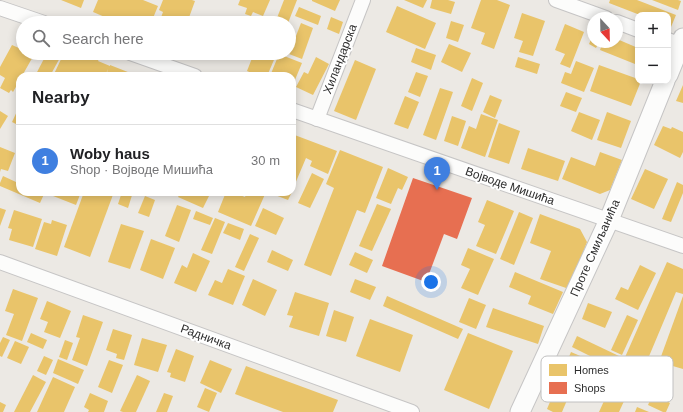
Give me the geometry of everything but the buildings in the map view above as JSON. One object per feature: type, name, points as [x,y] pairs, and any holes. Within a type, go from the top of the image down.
[{"type":"street","name":"Хиландарска","points":[[317,118],[363,0]]},
{"type":"street","points":[[556,0],[589,12]]},
{"type":"street","points":[[0,8],[23,16]]},
{"type":"street","points":[[623,24],[635,29]]},
{"type":"street","points":[[671,64],[677,41]]},
{"type":"street","points":[[150,60],[185,72]]},
{"type":"street","name":"Проте Смиљанића","points":[[546,356],[609,220],[665,84]]},
{"type":"street","name":"Војводе Мишића","points":[[296,111],[683,246]]},
{"type":"street","name":"Радничка","points":[[0,262],[412,412]]},
{"type":"street","name":"Проте Смиљанића","points":[[520,412],[541,367]]},
{"type":"place","name":"Woby haus","points":[[437,190]]}]
